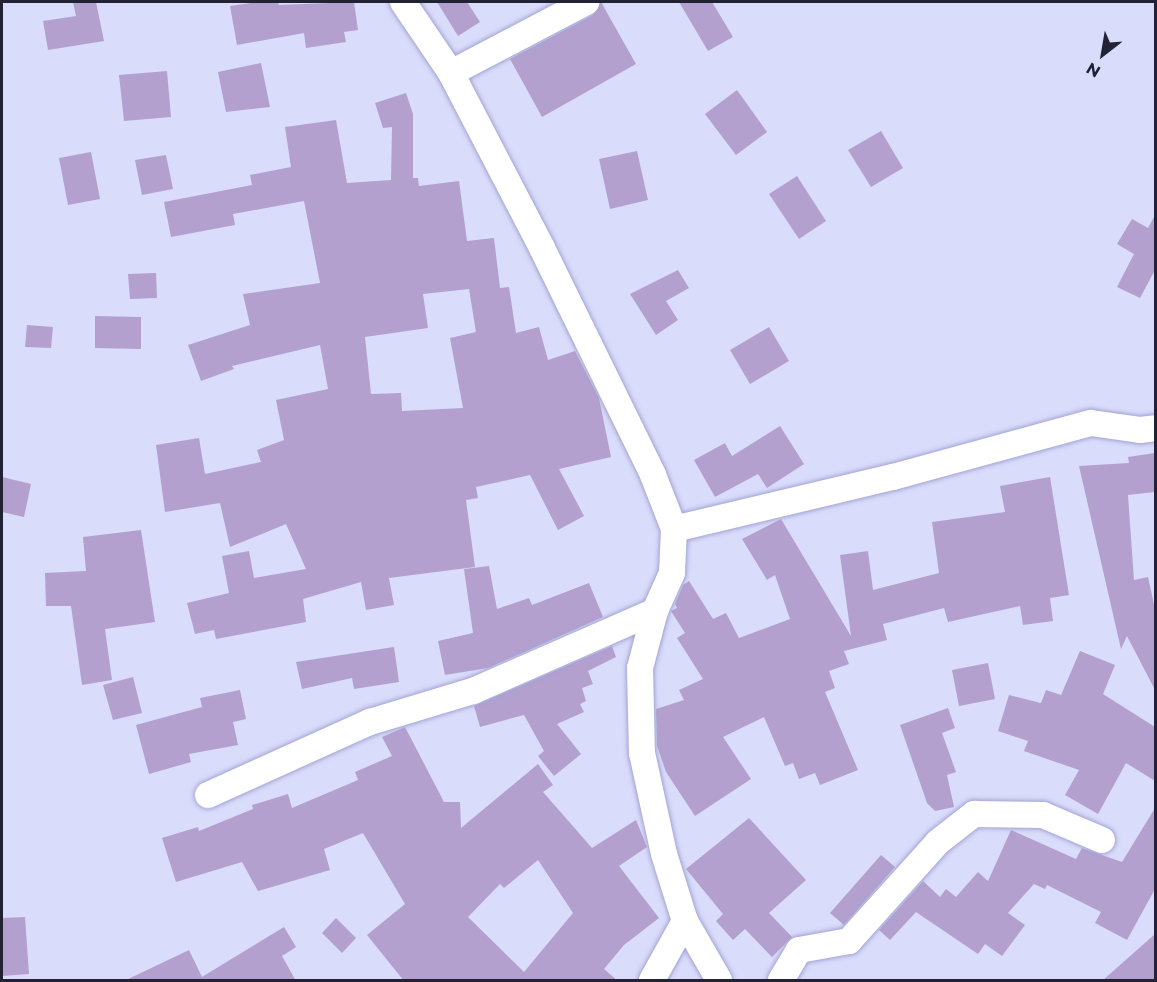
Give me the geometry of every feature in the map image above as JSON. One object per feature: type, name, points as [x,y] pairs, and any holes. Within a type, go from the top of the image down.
[{"type":"street","points":[[403,2],[451,73],[562,289],[653,475],[674,529],[672,573],[655,611],[640,668],[639,724],[664,854],[685,921],[719,981]]},
{"type":"street","points":[[451,73],[586,2]]},
{"type":"street","points":[[674,529],[893,477],[1091,423],[1140,430],[1155,428]]},
{"type":"street","points":[[208,795],[370,722],[473,691],[655,611]]},
{"type":"street","points":[[781,981],[799,950],[849,941],[938,842],[974,814],[1043,815],[1102,840]]},
{"type":"street","points":[[652,981],[685,921]]},
{"type":"building","points":[[73,2],[96,2],[104,41],[48,50],[43,21],[76,16]]},
{"type":"building","points":[[278,2],[279,5],[354,2],[358,30],[344,32],[346,42],[306,48],[304,33],[237,45],[230,6]]},
{"type":"building","points":[[437,2],[467,2],[480,22],[458,36]]},
{"type":"building","points":[[601,2],[636,64],[542,117],[510,59],[593,15]]},
{"type":"building","points":[[679,2],[712,2],[733,37],[708,51]]},
{"type":"building","points":[[261,63],[270,107],[226,112],[218,72]]},
{"type":"building","points":[[167,71],[171,117],[124,121],[119,75]]},
{"type":"building","points":[[737,90],[767,132],[736,155],[705,114]]},
{"type":"building","points":[[406,93],[413,114],[413,178],[418,178],[419,186],[459,181],[467,241],[494,238],[500,288],[509,287],[516,333],[539,327],[548,360],[575,351],[599,398],[611,457],[559,469],[584,516],[558,530],[530,475],[476,487],[478,498],[466,500],[475,567],[389,578],[394,605],[366,610],[361,582],[303,599],[306,622],[216,639],[214,630],[195,634],[187,603],[229,593],[222,556],[249,551],[254,578],[306,569],[286,524],[230,547],[220,503],[165,512],[156,445],[199,438],[205,474],[261,462],[257,450],[284,440],[276,400],[328,389],[320,345],[232,366],[234,369],[201,381],[188,345],[250,325],[243,294],[320,283],[304,201],[233,214],[235,225],[171,237],[164,202],[252,185],[250,175],[291,167],[285,127],[336,120],[347,183],[391,180],[392,127],[383,128],[375,103]],"holes":[[[469,289],[476,332],[450,338],[463,408],[402,411],[401,393],[371,394],[365,337],[428,328],[423,294]]]},
{"type":"building","points":[[881,131],[903,168],[871,187],[848,150]]},
{"type":"building","points":[[637,151],[648,200],[610,209],[599,159]]},
{"type":"building","points":[[91,152],[100,199],[68,205],[59,158]]},
{"type":"building","points":[[166,155],[173,189],[142,195],[135,160]]},
{"type":"building","points":[[797,176],[826,221],[799,239],[769,194]]},
{"type":"building","points":[[1155,215],[1155,270],[1140,298],[1117,287],[1134,254],[1117,244],[1132,219],[1148,228]]},
{"type":"building","points":[[678,270],[689,288],[666,301],[678,320],[656,335],[630,294]]},
{"type":"building","points":[[156,273],[157,298],[130,299],[128,274]]},
{"type":"building","points":[[95,316],[141,317],[141,349],[95,348]]},
{"type":"building","points":[[27,325],[53,327],[51,348],[25,347]]},
{"type":"building","points":[[769,327],[789,361],[750,384],[730,350]]},
{"type":"building","points":[[780,426],[804,464],[767,488],[758,474],[715,497],[694,460],[725,443],[732,456]]},
{"type":"building","points":[[1155,453],[1155,492],[1128,495],[1134,580],[1148,577],[1155,609],[1155,690],[1127,636],[1121,649],[1079,466],[1129,463],[1128,457]]},
{"type":"building","points":[[2,477],[31,484],[24,517],[2,512]]},
{"type":"building","points":[[1050,477],[1069,595],[1050,598],[1053,621],[1023,625],[1020,606],[948,622],[944,608],[883,624],[887,640],[844,651],[849,664],[829,671],[835,688],[825,692],[858,770],[820,785],[815,773],[799,779],[793,763],[785,766],[764,717],[723,737],[751,779],[695,816],[666,772],[657,746],[656,709],[684,700],[679,690],[703,679],[677,638],[685,633],[671,611],[677,608],[675,604],[683,585],[689,581],[713,619],[726,613],[739,638],[790,619],[775,575],[767,580],[742,539],[781,519],[851,636],[840,555],[868,551],[873,590],[939,573],[932,522],[1005,512],[1000,486]]},
{"type":"building","points":[[141,530],[155,622],[105,629],[112,680],[82,685],[71,606],[46,606],[45,573],[86,571],[83,537]]},
{"type":"building","points":[[489,566],[497,609],[529,598],[532,605],[589,583],[603,617],[488,668],[445,675],[438,641],[473,633],[464,569]]},
{"type":"building","points":[[612,646],[616,657],[588,671],[593,684],[582,688],[586,701],[580,704],[584,712],[557,724],[581,754],[554,776],[538,756],[544,751],[524,715],[480,727],[474,706]]},
{"type":"building","points":[[394,647],[399,682],[354,689],[352,678],[302,689],[296,662]]},
{"type":"building","points":[[1080,651],[1115,665],[1103,694],[1155,727],[1155,781],[1126,763],[1098,814],[1065,795],[1079,770],[1024,751],[1028,741],[998,731],[1009,695],[1041,703],[1046,690],[1061,695]]},
{"type":"building","points":[[988,663],[995,699],[959,706],[952,670]]},
{"type":"building","points":[[133,677],[142,713],[113,720],[103,685]]},
{"type":"building","points":[[240,690],[246,719],[233,722],[238,745],[189,754],[191,762],[149,774],[136,725],[202,707],[200,698]]},
{"type":"building","points":[[948,708],[955,728],[942,733],[956,772],[947,775],[954,807],[935,811],[927,803],[900,725]]},
{"type":"building","points":[[405,727],[444,802],[460,802],[461,828],[538,764],[553,785],[543,792],[592,848],[636,820],[647,847],[619,866],[659,918],[624,945],[604,969],[618,981],[404,981],[367,935],[405,904],[363,833],[324,849],[330,870],[258,891],[242,862],[176,882],[162,838],[198,827],[199,831],[253,809],[252,805],[288,794],[292,808],[358,780],[355,772],[392,756],[382,737]],"holes":[[[538,860],[573,913],[524,972],[468,917],[500,884],[504,888]]]},
{"type":"building","points":[[1155,808],[1155,889],[1127,940],[1095,923],[1101,912],[1047,885],[1045,889],[1034,884],[1008,913],[1025,925],[1002,956],[985,944],[978,954],[916,912],[890,940],[879,930],[923,881],[940,897],[946,889],[956,897],[978,872],[988,881],[1011,830],[1076,859],[1082,848],[1122,862]]},
{"type":"building","points":[[749,818],[806,880],[769,913],[792,937],[772,957],[745,929],[733,940],[716,921],[723,914],[686,869]]},
{"type":"building","points":[[881,855],[895,867],[844,925],[830,913]]},
{"type":"building","points":[[25,917],[29,974],[2,976],[2,918]]},
{"type":"building","points":[[336,918],[356,938],[342,953],[322,933]]},
{"type":"building","points":[[284,927],[296,947],[282,956],[296,981],[124,981],[189,950],[202,977]]},
{"type":"building","points":[[1155,934],[1155,981],[1102,981]]}]
